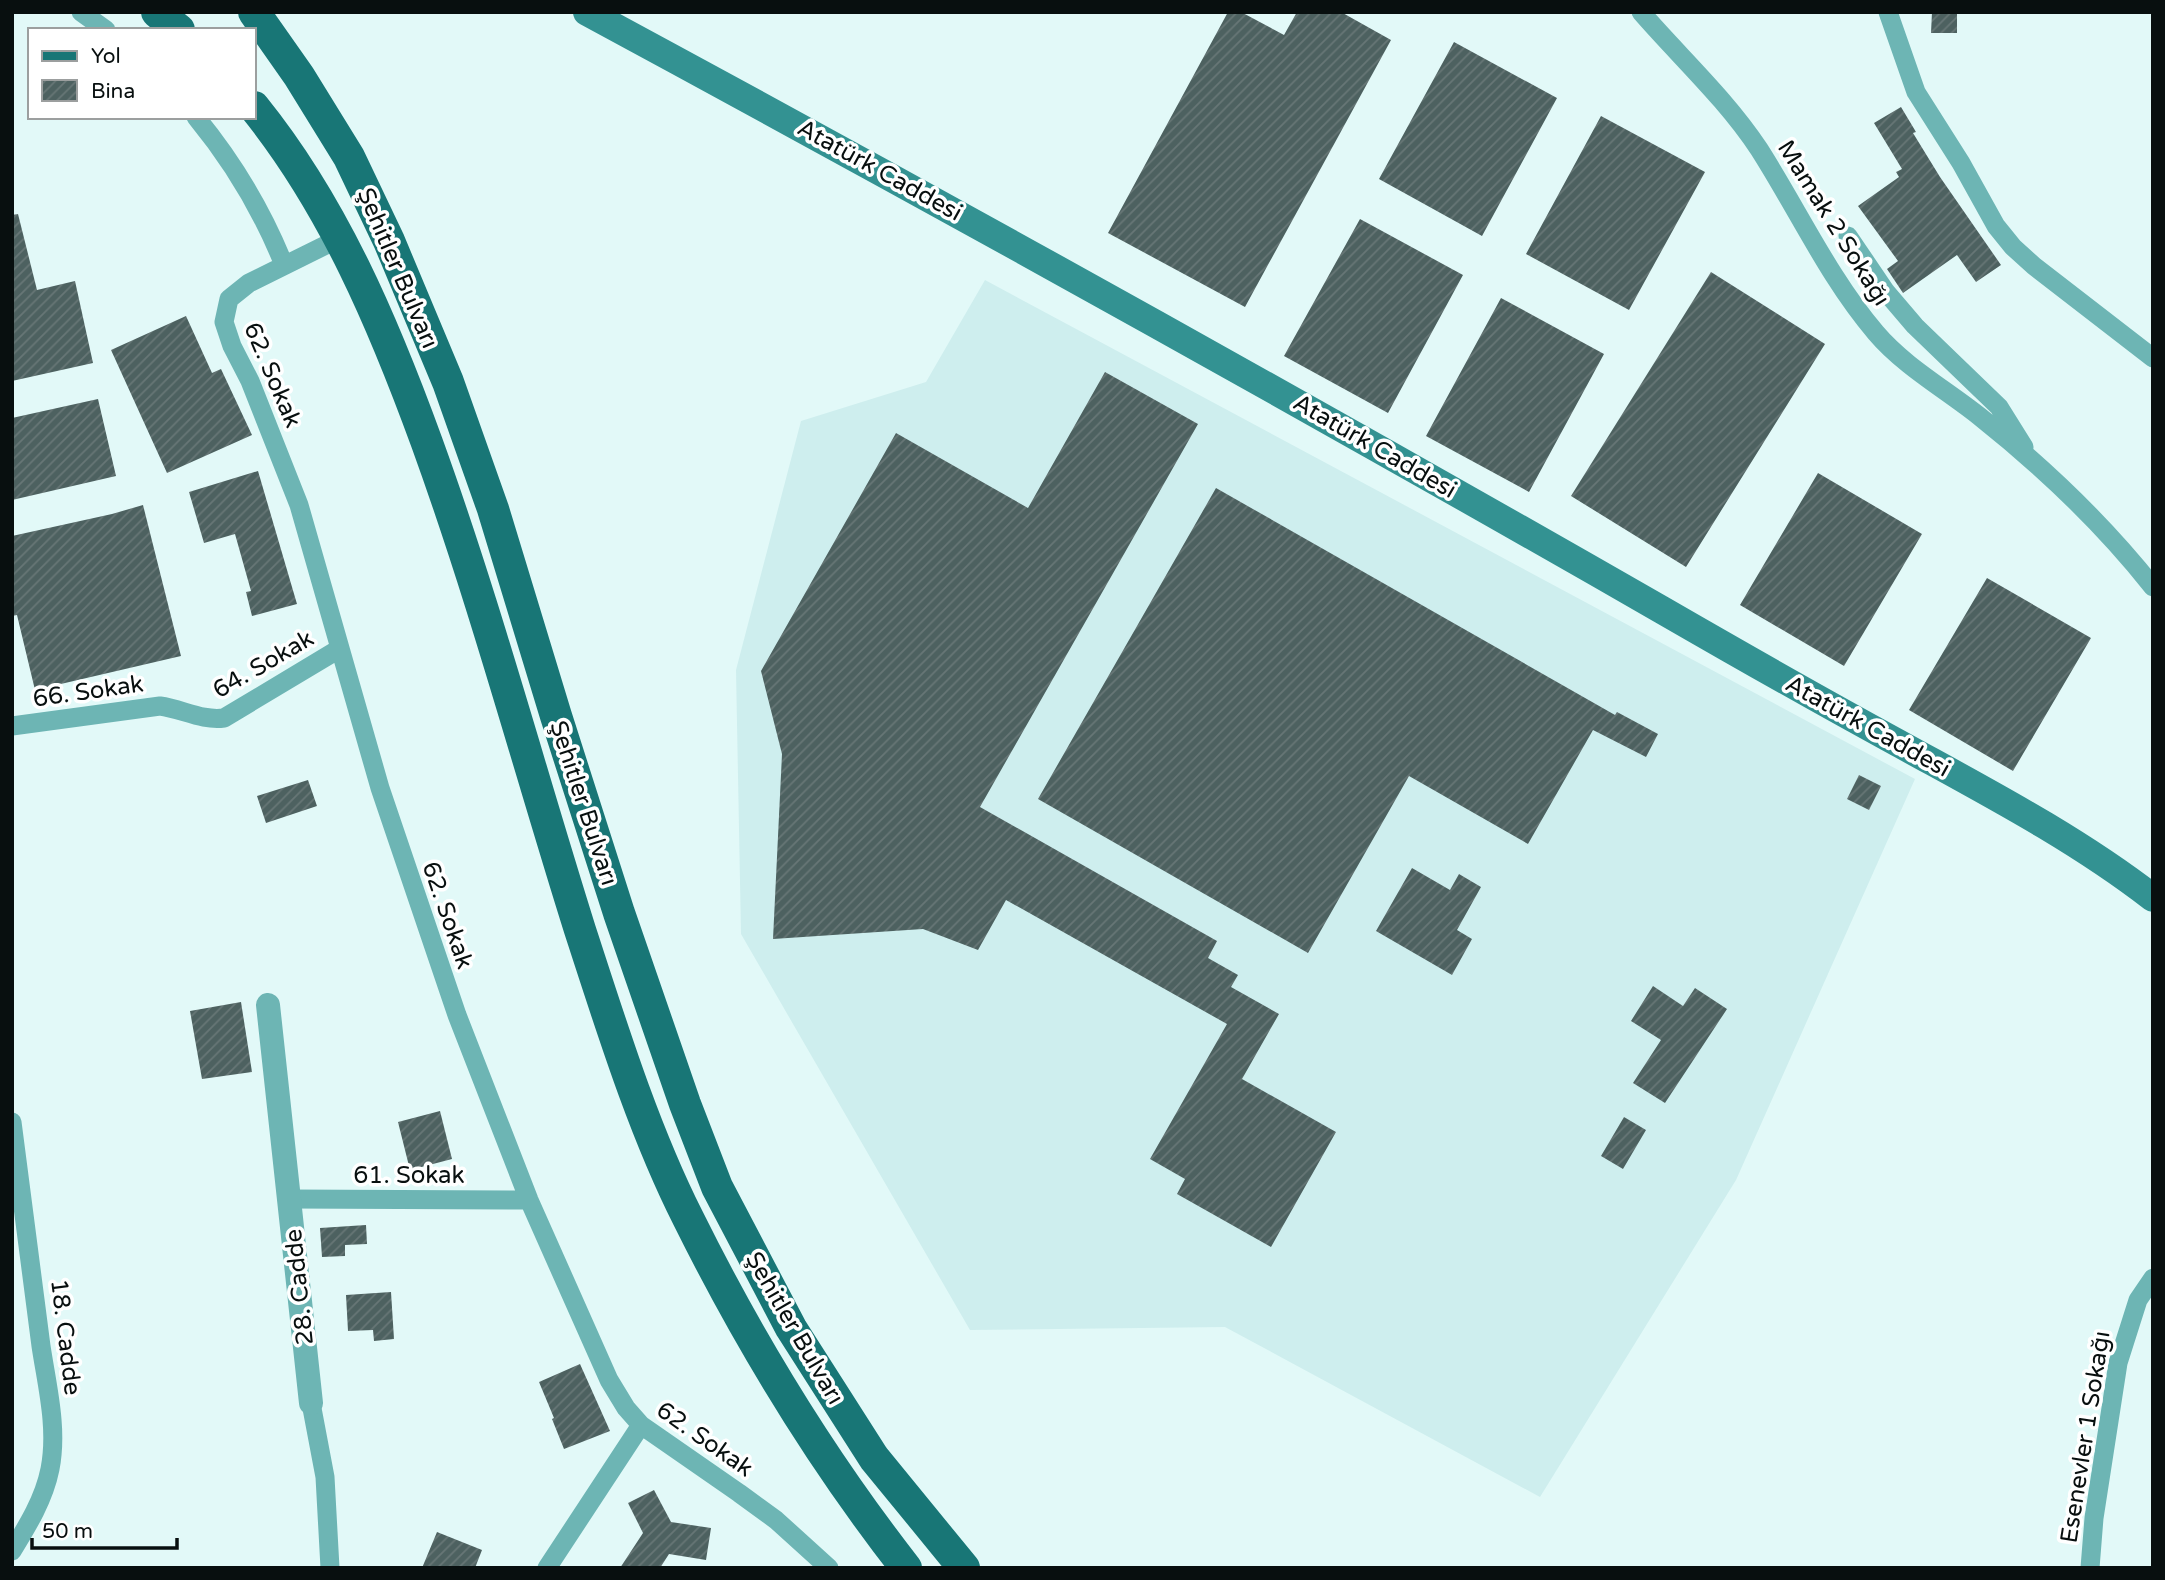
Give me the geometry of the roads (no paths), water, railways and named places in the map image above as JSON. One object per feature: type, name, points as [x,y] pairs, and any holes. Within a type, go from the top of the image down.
[{"type":"main road","points":[[157,12],[176,28]]},
{"type":"main road","name":"Şehitler Bulvarı","points":[[254,12],[299,76],[349,157],[389,241],[447,382],[493,509],[620,913],[685,1104],[717,1186],[791,1328],[867,1448],[919,1517],[964,1568]]},
{"type":"main road","name":"Atatürk Caddesi","points":[[587,12],[927,195],[2028,815],[2118,871],[2153,898]]},
{"type":"main road","name":"Şehitler Bulvarı","points":[[256,109],[309,184],[340,238],[381,326],[457,525],[612,1026],[686,1216],[754,1341],[806,1429],[906,1568]]},
{"type":"street","points":[[81,12],[103,28]]},
{"type":"street","name":"Mamak 2 Sokağı","points":[[1641,12],[1727,108],[1757,147],[1842,287],[1876,334],[1896,354],[1953,395],[2030,458],[2110,538],[2153,587]]},
{"type":"street","points":[[1888,12],[1916,92],[1961,163],[1996,226],[2012,247],[2153,358]]},
{"type":"street","points":[[198,119],[220,146],[245,184],[269,228],[284,265]]},
{"type":"street","points":[[1848,236],[1886,292],[1915,326],[1999,407],[2030,458]]},
{"type":"street","name":"62. Sokak","points":[[340,238],[249,283],[229,299],[223,322],[299,505],[339,649],[413,891],[482,1083],[529,1200],[609,1380],[626,1408],[641,1425],[767,1513],[830,1568]]},
{"type":"street","name":"64. Sokak","points":[[211,719],[224,718],[339,649]]},
{"type":"street","name":"66. Sokak","points":[[12,726],[160,706],[211,719]]},
{"type":"street","name":"28. Cadde","points":[[268,1005],[311,1403],[325,1477],[330,1568]]},
{"type":"street","name":"18. Cadde","points":[[12,1122],[53,1443],[50,1469],[34,1516],[12,1551]]},
{"type":"street","name":"61. Sokak","points":[[289,1199],[529,1200]]},
{"type":"street","name":"Esenevler 1 Sokağı","points":[[2090,1568],[2094,1518],[2118,1363],[2137,1300],[2153,1278]]},
{"type":"street","points":[[547,1568],[641,1425]]}]
